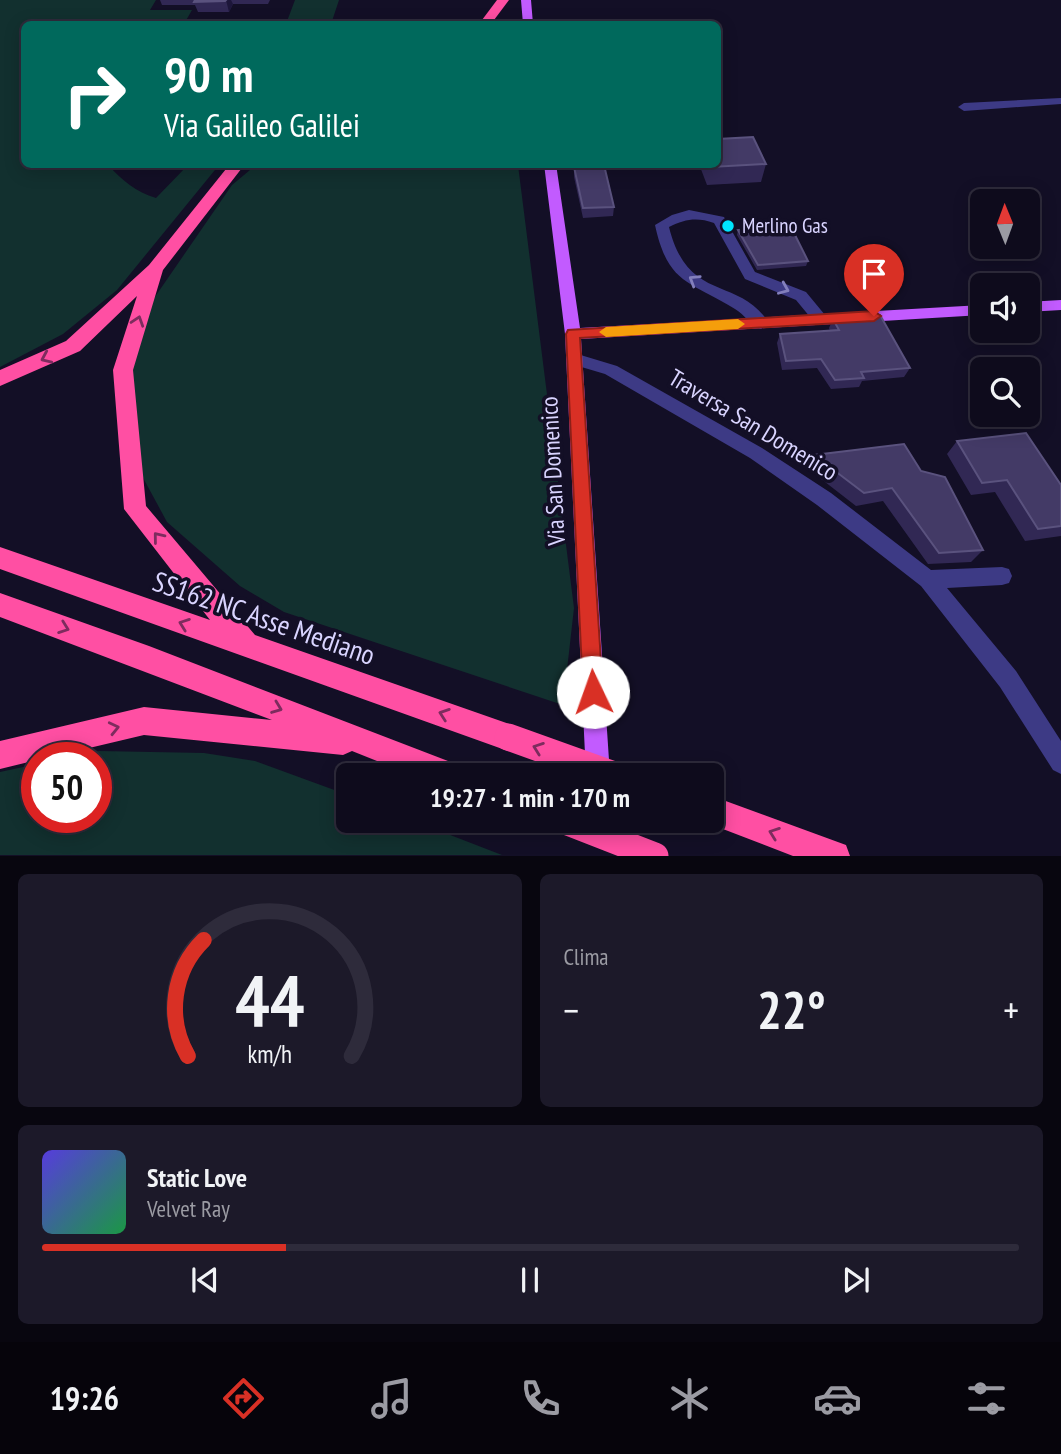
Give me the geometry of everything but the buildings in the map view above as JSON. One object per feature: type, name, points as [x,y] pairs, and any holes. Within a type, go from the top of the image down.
[{"type":"highway","points":[[487,21],[503,0]]},
{"type":"highway","points":[[0,378],[73,346],[155,269],[235,168]]},
{"type":"highway","points":[[155,269],[122,370],[135,509],[248,647]]},
{"type":"highway","name":"SS162 NC Asse Mediano","points":[[0,558],[581,763]]},
{"type":"highway","points":[[0,605],[418,763]]},
{"type":"highway","points":[[0,755],[144,721],[371,744]]},
{"type":"highway","points":[[724,815],[835,856]]},
{"type":"highway","points":[[596,833],[655,856]]},
{"type":"main road","points":[[526,0],[528,21]]},
{"type":"main road","name":"Via San Domenico","points":[[551,168],[575,359],[597,763]]},
{"type":"main road","points":[[1040,306],[1061,305]]},
{"type":"main road","points":[[573,334],[970,311]]},
{"type":"main road","points":[[601,833],[602,856]]},
{"type":"street","points":[[964,107],[1061,101]]},
{"type":"street","points":[[761,323],[753,313],[735,300],[683,274],[676,264],[662,225],[680,215],[698,213],[719,220],[750,275],[801,296],[820,319]]},
{"type":"street","name":"Traversa San Domenico","points":[[575,359],[611,370],[756,453],[824,499],[928,579],[1007,679],[1061,762]]},
{"type":"street","points":[[928,579],[1002,576]]},
{"type":"green space","points":[[0,0],[156,0],[150,10],[192,10],[186,21],[21,21],[21,168],[111,168],[130,185],[156,198],[185,168],[217,168],[117,290],[63,334],[0,367]]},
{"type":"green space","points":[[295,0],[339,0],[332,21],[287,21]]},
{"type":"green space","points":[[252,168],[518,168],[574,608],[563,705],[284,612],[240,586],[167,522],[141,474],[128,376],[148,307],[232,185]]},
{"type":"green space","points":[[112,751],[204,753],[255,761],[336,791],[336,833],[445,833],[502,855],[0,855],[0,772],[21,767],[21,833],[112,833]]},
{"type":"slow traffic","points":[[606,332],[738,324]]},
{"type":"place","name":"Merlino Gas","points":[[728,226]]},
{"type":"route","points":[[593,692],[573,334],[874,316]]}]
